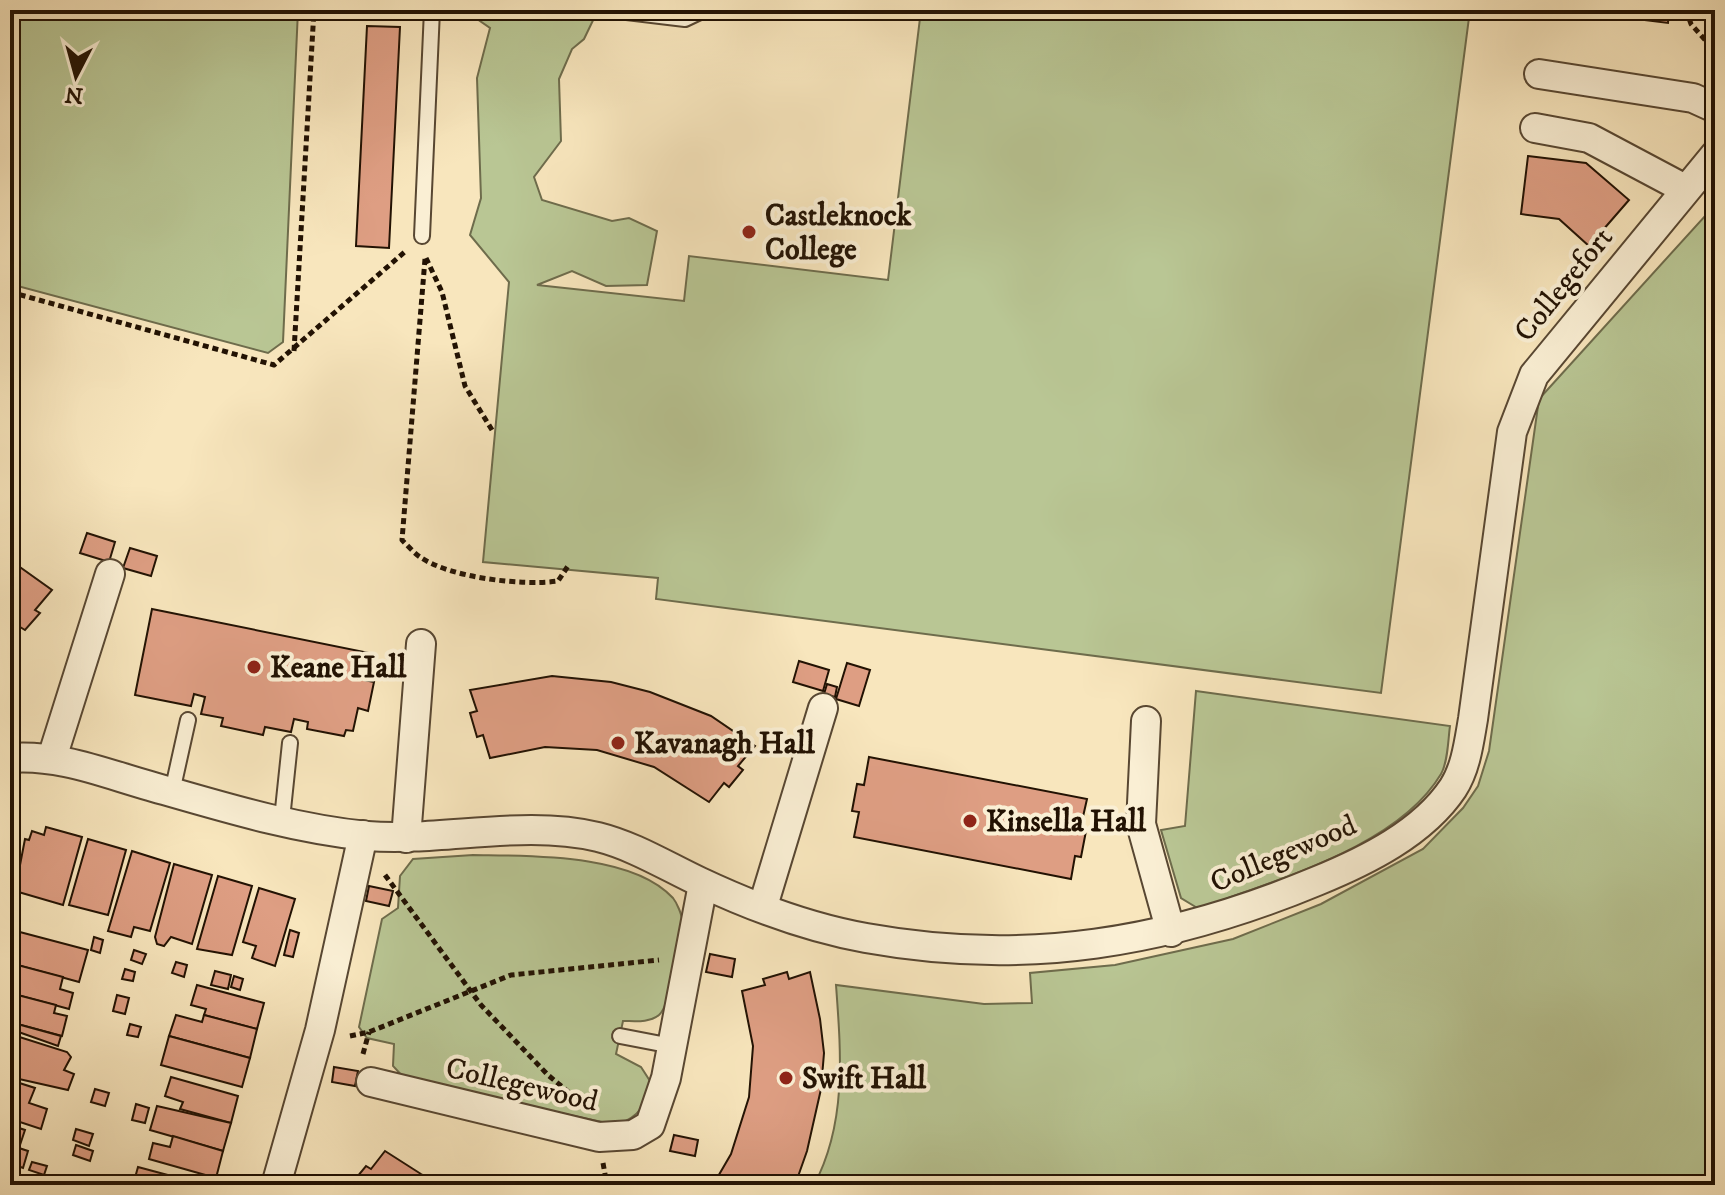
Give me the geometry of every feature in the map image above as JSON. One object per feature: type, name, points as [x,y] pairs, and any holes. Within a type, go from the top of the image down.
[{"type":"street","points":[[1539,74],[1693,98],[1715,108]]},
{"type":"street","points":[[1535,128],[1589,138],[1685,189]]},
{"type":"street","name":"Collegefort","points":[[1512,432],[1534,375],[1715,155]]},
{"type":"street","name":"Collegewood","points":[[10,758],[52,758],[172,792],[363,835],[406,838],[541,831],[597,837],[640,853],[703,884],[862,938],[1009,952],[1093,947],[1171,932],[1241,911],[1359,864],[1418,825],[1455,786],[1465,759],[1473,719],[1512,432]]},
{"type":"street","points":[[52,758],[110,574]]},
{"type":"street","points":[[406,838],[421,644]]},
{"type":"street","points":[[763,906],[823,708]]},
{"type":"street","points":[[1146,721],[1141,824],[1171,932]]},
{"type":"street","points":[[276,1185],[320,1030],[363,835]]},
{"type":"street","name":"Collegewood","points":[[366,1074],[599,1137],[633,1135],[650,1125],[672,1046],[703,884]]},
{"type":"lane","points":[[422,236],[432,10]]},
{"type":"lane","points":[[610,10],[685,19],[704,10]]},
{"type":"lane","points":[[172,792],[188,720]]},
{"type":"lane","points":[[282,819],[290,743]]},
{"type":"lane","points":[[620,1036],[672,1046]]},
{"type":"path","points":[[294,351],[314,10]]},
{"type":"path","points":[[1686,10],[1691,24],[1715,51]]},
{"type":"path","points":[[10,292],[274,365],[294,351],[422,236]]},
{"type":"path","points":[[422,236],[425,257],[402,540],[421,558],[463,573],[534,584],[558,581],[568,566]]},
{"type":"path","points":[[425,257],[442,292],[465,386],[492,430]]},
{"type":"path","points":[[363,835],[415,920],[481,1005],[515,1043],[577,1098],[590,1115],[599,1137]]},
{"type":"path","points":[[320,1030],[351,1036],[369,1032],[511,975],[642,959],[688,961]]},
{"type":"path","points":[[366,1074],[369,1032]]},
{"type":"green space","points":[[10,10],[298,10],[283,342],[268,353],[10,284]]},
{"type":"green space","points":[[464,10],[598,10],[584,39],[572,49],[559,79],[561,141],[534,177],[542,200],[612,221],[629,218],[657,231],[647,285],[606,286],[572,271],[537,285],[684,301],[689,256],[888,280],[921,10],[1470,10],[1381,693],[656,599],[658,578],[483,562],[509,282],[470,235],[481,198],[477,78],[490,28]]},
{"type":"green space","points":[[1715,205],[1715,1185],[814,1185],[825,1161],[837,1112],[840,1062],[836,985],[984,1004],[1032,1003],[1030,973],[1115,965],[1233,939],[1321,904],[1423,849],[1463,808],[1478,786],[1489,751],[1539,399]]},
{"type":"green space","points":[[1196,691],[1450,726],[1445,763],[1441,774],[1421,800],[1365,841],[1297,873],[1199,909],[1181,898],[1161,830],[1185,826]]},
{"type":"green space","points":[[473,855],[550,857],[606,865],[655,883],[675,900],[682,928],[667,999],[655,1018],[623,1021],[616,1054],[641,1067],[650,1081],[644,1103],[631,1118],[616,1125],[406,1080],[393,1066],[394,1044],[367,1038],[359,1027],[382,919],[398,908],[400,876],[413,859]]},
{"type":"building","points":[[1563,10],[1669,10],[1668,23]]},
{"type":"building","points":[[367,26],[400,27],[389,248],[356,246]]},
{"type":"building","points":[[1528,156],[1586,163],[1629,200],[1589,246],[1559,219],[1521,214]]},
{"type":"building","points":[[87,533],[115,542],[109,562],[80,553]]},
{"type":"building","points":[[130,548],[157,556],[151,576],[123,568]]},
{"type":"building","points":[[10,560],[52,590],[35,610],[40,613],[25,630],[20,627],[10,639]]},
{"type":"building","name":"Keane Hall","points":[[152,609],[369,653],[364,680],[374,682],[368,711],[358,708],[353,731],[346,730],[344,736],[307,729],[308,722],[294,719],[291,732],[265,727],[263,735],[221,726],[223,718],[201,714],[205,697],[194,694],[191,706],[135,695]]},
{"type":"building","points":[[799,661],[829,670],[823,691],[793,682]]},
{"type":"building","points":[[847,663],[870,670],[859,706],[836,699]]},
{"type":"building","name":"Kavanagh Hall","points":[[552,676],[611,682],[650,692],[711,716],[755,746],[738,766],[743,770],[729,787],[724,783],[709,802],[654,767],[597,750],[545,747],[490,758],[483,735],[477,737],[470,713],[477,711],[470,690]]},
{"type":"building","points":[[827,684],[837,687],[835,697],[824,694]]},
{"type":"building","name":"Kinsella Hall","points":[[869,757],[1087,799],[1080,830],[1086,831],[1081,857],[1075,856],[1071,879],[854,837],[859,812],[852,811],[857,784],[864,785]]},
{"type":"building","points":[[46,827],[82,837],[63,905],[15,891],[25,839],[29,840],[32,831],[44,835]]},
{"type":"building","points":[[88,839],[126,850],[108,915],[69,905]]},
{"type":"building","points":[[132,851],[170,863],[150,931],[134,927],[131,937],[108,931]]},
{"type":"building","points":[[174,864],[212,875],[192,944],[171,937],[164,946],[157,944],[155,937]]},
{"type":"building","points":[[218,876],[252,886],[232,955],[197,949]]},
{"type":"building","points":[[369,886],[393,891],[389,906],[366,901]]},
{"type":"building","points":[[259,888],[295,899],[275,966],[252,958],[256,946],[243,942]]},
{"type":"building","points":[[290,930],[299,933],[293,957],[284,955]]},
{"type":"building","points":[[16,931],[88,950],[79,982],[10,963]]},
{"type":"building","points":[[94,937],[103,940],[100,953],[91,950]]},
{"type":"building","points":[[134,950],[146,954],[142,964],[131,960]]},
{"type":"building","points":[[710,954],[735,959],[732,977],[706,972]]},
{"type":"building","points":[[176,962],[187,965],[184,977],[172,973]]},
{"type":"building","points":[[10,963],[63,977],[60,989],[73,993],[69,1009],[10,993]]},
{"type":"building","points":[[125,969],[135,972],[133,981],[122,979]]},
{"type":"building","points":[[215,971],[231,975],[228,989],[211,985]]},
{"type":"building","name":"Swift Hall","points":[[787,972],[789,979],[810,972],[824,1053],[821,1089],[807,1151],[795,1185],[713,1185],[731,1154],[749,1097],[753,1046],[742,991],[765,985],[763,979]]},
{"type":"building","points":[[234,976],[243,979],[240,990],[231,987]]},
{"type":"building","points":[[197,985],[264,1003],[257,1029],[204,1015],[206,1009],[191,1005]]},
{"type":"building","points":[[10,993],[56,1005],[54,1013],[67,1016],[62,1036],[10,1022]]},
{"type":"building","points":[[117,995],[129,998],[125,1014],[113,1011]]},
{"type":"building","points":[[176,1015],[202,1022],[204,1015],[257,1029],[250,1058],[169,1036]]},
{"type":"building","points":[[10,1022],[61,1036],[58,1046],[10,1029]]},
{"type":"building","points":[[130,1024],[141,1027],[138,1037],[127,1035]]},
{"type":"building","points":[[10,1034],[67,1052],[71,1057],[64,1070],[74,1074],[68,1090],[10,1077]]},
{"type":"building","points":[[169,1036],[250,1058],[242,1087],[161,1065]]},
{"type":"building","points":[[334,1067],[358,1071],[355,1086],[332,1082]]},
{"type":"building","points":[[171,1077],[238,1096],[231,1123],[180,1109],[183,1102],[165,1096]]},
{"type":"building","points":[[10,1080],[35,1088],[29,1103],[47,1109],[41,1129],[17,1121],[16,1125],[10,1124]]},
{"type":"building","points":[[95,1089],[109,1093],[105,1106],[91,1102]]},
{"type":"building","points":[[136,1104],[149,1108],[145,1123],[132,1120]]},
{"type":"building","points":[[157,1106],[231,1123],[223,1151],[150,1130]]},
{"type":"building","points":[[10,1125],[25,1130],[19,1148],[28,1151],[23,1168],[10,1163]]},
{"type":"building","points":[[76,1129],[93,1134],[89,1146],[73,1140]]},
{"type":"building","points":[[674,1135],[698,1140],[695,1156],[670,1151]]},
{"type":"building","points":[[173,1136],[223,1151],[216,1178],[149,1159],[153,1143],[170,1147]]},
{"type":"building","points":[[76,1145],[93,1151],[90,1161],[73,1155]]},
{"type":"building","points":[[385,1151],[440,1185],[352,1183],[366,1166],[371,1169]]},
{"type":"building","points":[[32,1162],[47,1166],[44,1175],[29,1170]]},
{"type":"building","points":[[138,1167],[205,1185],[133,1185]]},
{"type":"place","name":"Castleknock College","points":[[749,232]]},
{"type":"place","name":"Keane Hall","points":[[254,667]]},
{"type":"place","name":"Kavanagh Hall","points":[[618,743]]},
{"type":"place","name":"Kinsella Hall","points":[[970,821]]},
{"type":"place","name":"Swift Hall","points":[[786,1078]]}]
